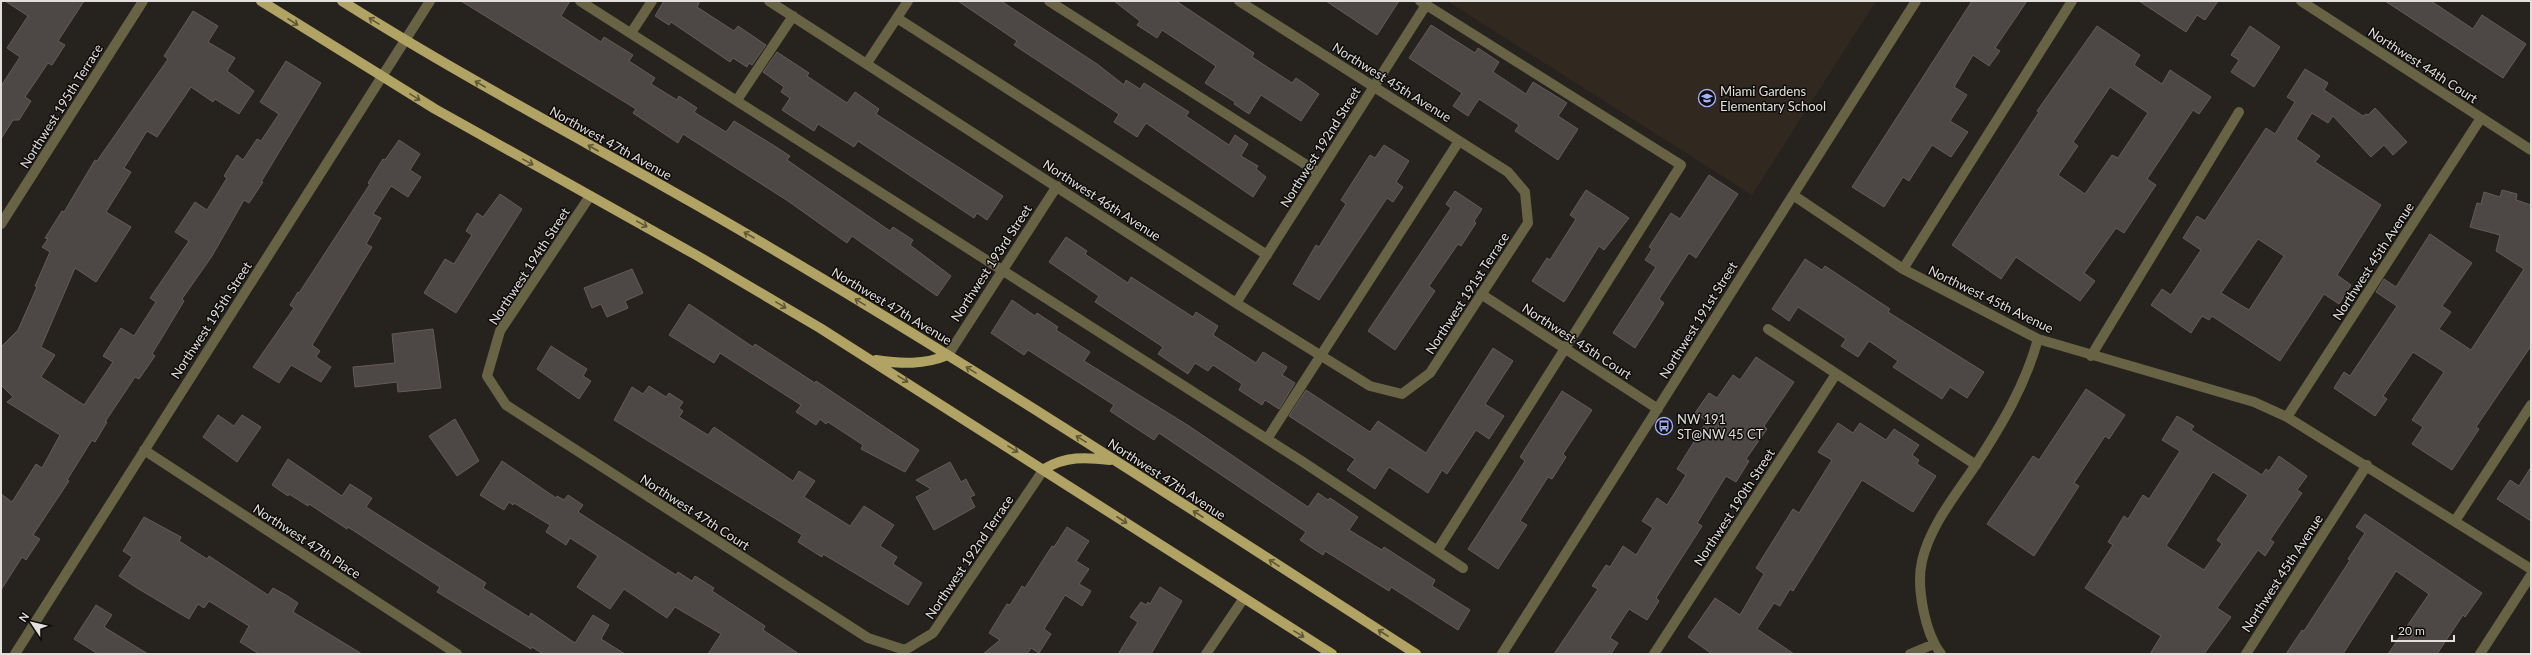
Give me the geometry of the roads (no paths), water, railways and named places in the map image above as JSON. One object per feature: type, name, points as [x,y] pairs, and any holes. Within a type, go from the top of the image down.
[{"type":"main road","points":[[261,1],[382,77],[696,255],[870,358],[1332,654]]},
{"type":"main road","name":"Northwest 47th Avenue","points":[[342,1],[405,41],[763,243],[948,355],[1416,654]]},
{"type":"main road","points":[[870,358],[898,364],[933,361],[948,355]]},
{"type":"main road","points":[[1044,469],[1056,462],[1071,458],[1089,457],[1114,460]]},
{"type":"street","name":"Northwest 195th Terrace","points":[[1,224],[143,1]]},
{"type":"street","name":"Northwest 195th Street","points":[[14,654],[430,1]]},
{"type":"street","points":[[580,1],[1268,439],[1463,568]]},
{"type":"street","points":[[632,33],[652,1]]},
{"type":"street","points":[[737,100],[793,16],[785,5],[769,1]]},
{"type":"street","points":[[868,63],[908,1]]},
{"type":"street","points":[[1049,1],[1319,173]]},
{"type":"street","name":"Northwest 45th Avenue","points":[[1240,1],[1508,172],[1525,192]]},
{"type":"street","name":"Northwest 191st Street","points":[[1502,654],[1916,1]]},
{"type":"street","points":[[1903,270],[2072,1]]},
{"type":"street","name":"Northwest 44th Court","points":[[2301,1],[2531,150]]},
{"type":"street","points":[[1423,3],[1681,165],[1437,551]]},
{"type":"street","name":"Northwest 192nd Street","points":[[1236,303],[1374,87],[1423,3]]},
{"type":"street","name":"Northwest 46th Avenue","points":[[793,16],[868,63],[1236,303],[1321,356],[1370,386],[1402,394]]},
{"type":"street","points":[[897,18],[1267,256]]},
{"type":"street","points":[[2091,356],[2239,112]]},
{"type":"street","name":"Northwest 45th Avenue","points":[[2287,417],[2482,118]]},
{"type":"street","points":[[1268,439],[1459,141]]},
{"type":"street","name":"Northwest 193rd Street","points":[[948,355],[1057,186]]},
{"type":"street","name":"Northwest 191st Terrace","points":[[1402,394],[1430,373],[1528,223],[1525,192]]},
{"type":"street","name":"Northwest 45th Avenue","points":[[1793,195],[1903,270],[2038,339],[2091,356],[2254,402],[2287,417],[2367,465],[2531,568]]},
{"type":"street","name":"Northwest 194th Street","points":[[487,376],[500,331],[590,196]]},
{"type":"street","name":"Northwest 45th Court","points":[[1482,294],[1658,409]]},
{"type":"street","points":[[1768,329],[1976,465]]},
{"type":"street","points":[[1941,654],[1934,644],[1922,606],[1922,562],[1937,524],[1976,465],[2015,399],[2029,371],[2038,339]]},
{"type":"street","name":"Northwest 190th Street","points":[[1657,653],[1836,374]]},
{"type":"street","name":"Northwest 47th Court","points":[[487,376],[506,405],[868,638],[905,650]]},
{"type":"street","points":[[2455,520],[2531,405]]},
{"type":"street","name":"Northwest 47th Place","points":[[144,450],[457,654]]},
{"type":"street","name":"Northwest 45th Avenue","points":[[2246,654],[2367,465]]},
{"type":"street","name":"Northwest 192nd Terrace","points":[[905,650],[933,633],[1044,469]]},
{"type":"street","points":[[2480,654],[2531,575]]},
{"type":"street","points":[[1206,654],[1244,598]]},
{"type":"street","points":[[1910,654],[1934,644]]},
{"type":"place","name":"Miami Gardens Elementary School","points":[[1707,98]]},
{"type":"place","name":"NW 191 ST@NW 45 CT","points":[[1664,426]]}]
